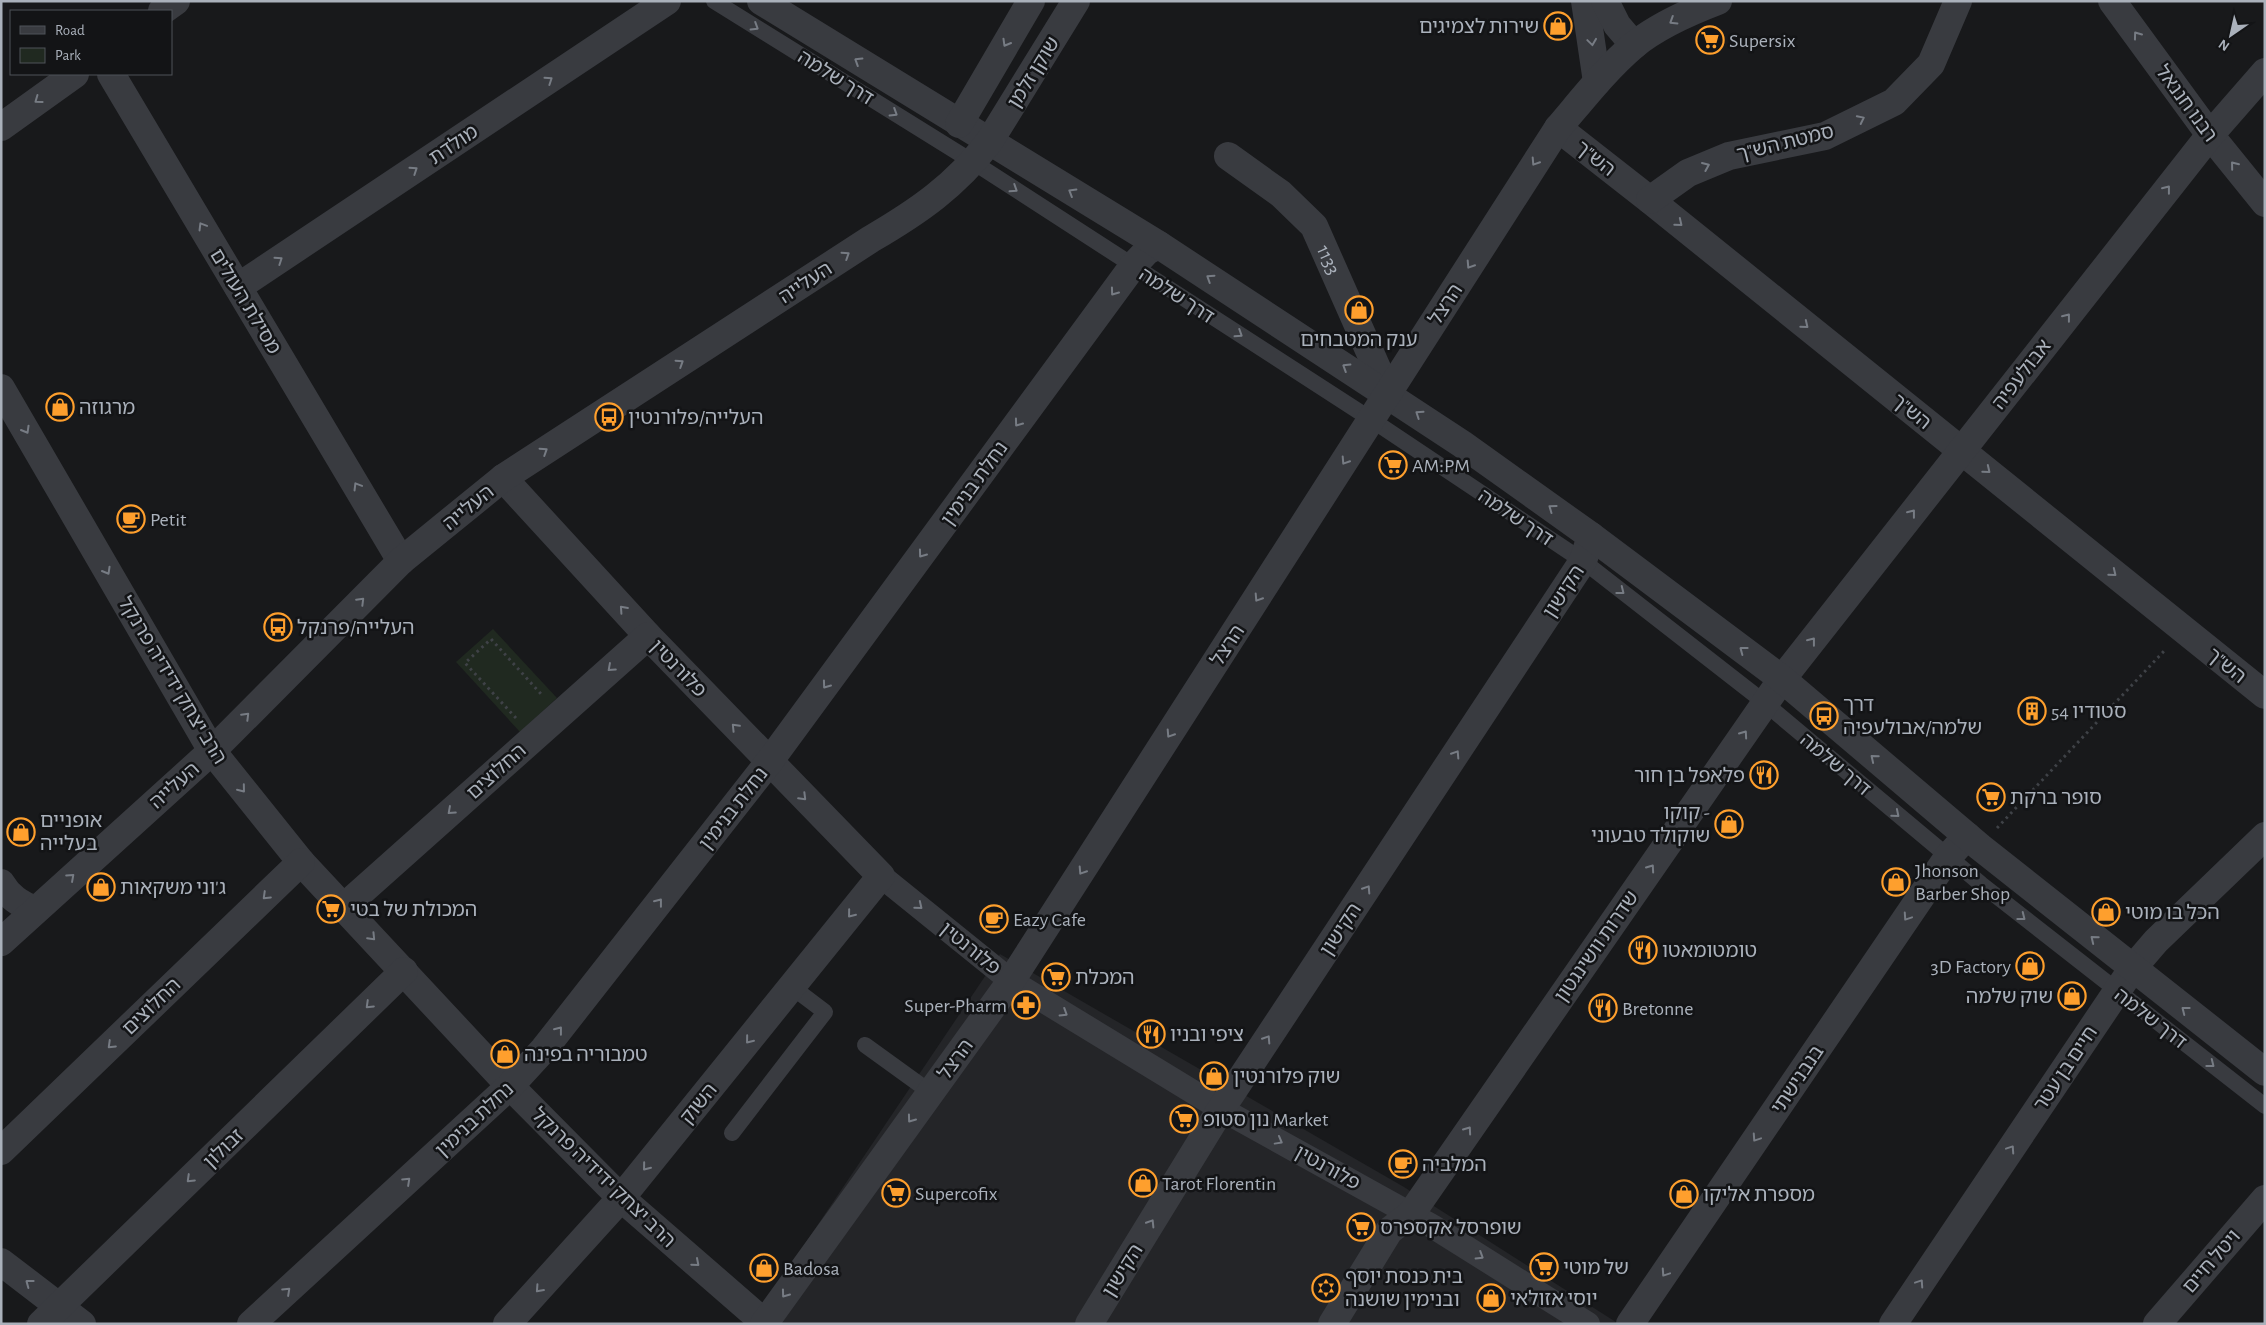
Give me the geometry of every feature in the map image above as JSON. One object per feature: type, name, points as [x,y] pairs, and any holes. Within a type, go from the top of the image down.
[{"type":"street","points":[[163,10],[176,1]]},
{"type":"street","name":"מולדת","points":[[238,287],[667,1]]},
{"type":"street","name":"דרך שלמה","points":[[761,1],[959,124],[981,152],[1159,245],[1388,393],[1587,549],[1782,679],[1973,841],[2132,969],[2265,1072]]},
{"type":"street","name":"שוקן זלמן","points":[[959,124],[1031,1]]},
{"type":"street","name":"שוקן זלמן","points":[[981,152],[1076,1]]},
{"type":"street","points":[[1586,1],[1597,82]]},
{"type":"street","points":[[1605,1],[1617,25],[1634,45]]},
{"type":"street","name":"הרצל","points":[[765,1323],[1011,981],[1558,128],[1597,82],[1634,45],[1685,14],[1718,1]]},
{"type":"street","name":"סמטת הש\"ך","points":[[1650,200],[1688,173],[1729,156],[1825,136],[1894,102],[1931,64],[1958,1]]},
{"type":"street","name":"רבנו חננאל","points":[[2112,1],[2210,135],[2265,203]]},
{"type":"street","name":"אבולעפיה","points":[[1782,679],[2210,135],[2265,72]]},
{"type":"street","points":[[1,127],[74,75]]},
{"type":"street","name":"מסילת העולים","points":[[112,75],[401,560]]},
{"type":"street","name":"הש\"ך","points":[[1558,128],[1962,450],[2265,695]]},
{"type":"street","name":"העלייה","points":[[1,942],[212,751],[401,560],[503,478],[871,239],[918,211],[945,189],[981,152]]},
{"type":"street","name":"1133","points":[[1228,156],[1281,194],[1314,226],[1388,393]]},
{"type":"street","name":"נחלת בנימין","points":[[251,1324],[510,1086],[544,1050],[769,762],[1133,266],[1147,251],[1159,245]]},
{"type":"street","name":"הרב יצחק ידידיה פרנקל","points":[[1,388],[212,751],[301,862],[510,1086],[621,1198],[765,1323]]},
{"type":"street","name":"פלורנטין","points":[[503,478],[648,636],[881,876],[1011,981],[1221,1109],[1411,1214],[1588,1324]]},
{"type":"street","name":"הקישון","points":[[1089,1324],[1221,1109],[1587,549]]},
{"type":"street","name":"החלוצים","points":[[344,907],[648,636]]},
{"type":"street","name":"שדרות וושינגטון","points":[[1332,1324],[1389,1231],[1411,1214],[1782,679]]},
{"type":"street","name":"חיים בן עטר","points":[[1893,1324],[2132,969],[2156,941],[2265,836]]},
{"type":"street","name":"בנבנישתי","points":[[1630,1324],[1948,857],[1973,841]]},
{"type":"street","name":"החלוצים","points":[[1,1151],[301,862]]},
{"type":"street","name":"השוק","points":[[507,1324],[621,1198],[881,876]]},
{"type":"street","points":[[1,883],[6,892],[16,901],[35,910]]},
{"type":"street","name":"זבולון","points":[[51,1315],[404,971]]},
{"type":"street","name":"ויטל חיים","points":[[2157,1324],[2265,1199]]},
{"type":"street","points":[[1,1262],[51,1315],[82,1324]]},
{"type":"lane","name":"דרך שלמה","points":[[714,1],[981,152],[1133,266],[1372,420],[1587,549],[1764,704],[1948,857],[2117,992],[2265,1106]]},
{"type":"lane","points":[[732,1134],[824,1012],[792,987]]},
{"type":"lane","points":[[865,1045],[930,1092]]},
{"type":"path","points":[[1973,841],[2184,630]]},
{"type":"path","points":[[518,720],[465,663],[491,639],[545,698]]},
{"type":"shaded area","points":[[1000,954],[1404,1187],[1619,1324],[751,1324]]},
{"type":"green space","points":[[493,629],[557,698],[520,732],[456,662]]},
{"type":"place","name":"שירות לצמיגים","points":[[1558,26]]},
{"type":"place","name":"Supersix","points":[[1710,40]]},
{"type":"place","name":"ענק המטבחים","points":[[1359,310]]},
{"type":"place","name":"מרגוזה","points":[[60,407]]},
{"type":"place","name":"העלייה/פלורנטין","points":[[609,417]]},
{"type":"place","name":"AM:PM","points":[[1393,465]]},
{"type":"place","name":"Petit","points":[[131,519]]},
{"type":"place","name":"העלייה/פרנקל","points":[[278,627]]},
{"type":"place","name":"סטודיו 54","points":[[2032,711]]},
{"type":"place","name":"דרך שלמה/אבולעפיה","points":[[1824,716]]},
{"type":"place","name":"פלאפל בן חור","points":[[1764,775]]},
{"type":"place","name":"סופר ברקת","points":[[1991,797]]},
{"type":"place","name":"קוקו - שוקולד טבעוני","points":[[1729,824]]},
{"type":"place","name":"אופניים בעלייה","points":[[21,832]]},
{"type":"place","name":"Jhonson Barber Shop","points":[[1896,882]]},
{"type":"place","name":"ג'וני משקאות","points":[[101,887]]},
{"type":"place","name":"המכולת של בטי","points":[[331,909]]},
{"type":"place","name":"הכל בו מוטי","points":[[2106,912]]},
{"type":"place","name":"Eazy Cafe","points":[[994,919]]},
{"type":"place","name":"טומטומאטו","points":[[1643,950]]},
{"type":"place","name":"3D Factory","points":[[2030,966]]},
{"type":"place","name":"המכלת","points":[[1056,977]]},
{"type":"place","name":"שוק שלמה","points":[[2072,996]]},
{"type":"place","name":"Super-Pharm","points":[[1026,1005]]},
{"type":"place","name":"Bretonne","points":[[1603,1008]]},
{"type":"place","name":"ציפי ובניו","points":[[1151,1034]]},
{"type":"place","name":"טמבוריה בפינה","points":[[505,1054]]},
{"type":"place","name":"שוק פלורנטין","points":[[1214,1076]]},
{"type":"place","name":"נון סטופ Market","points":[[1184,1119]]},
{"type":"place","name":"המלביה","points":[[1403,1164]]},
{"type":"place","name":"Tarot Florentin","points":[[1143,1183]]},
{"type":"place","name":"Supercofix","points":[[896,1193]]},
{"type":"place","name":"מספרת אליקו","points":[[1684,1194]]},
{"type":"place","name":"שופרסל אקספרס","points":[[1361,1227]]},
{"type":"place","name":"של מוטי","points":[[1544,1267]]},
{"type":"place","name":"Badosa","points":[[764,1268]]},
{"type":"place","name":"בית כנסת יוסף ובנימין שושנה","points":[[1326,1288]]},
{"type":"place","name":"יוסי אזולאי","points":[[1491,1298]]}]
